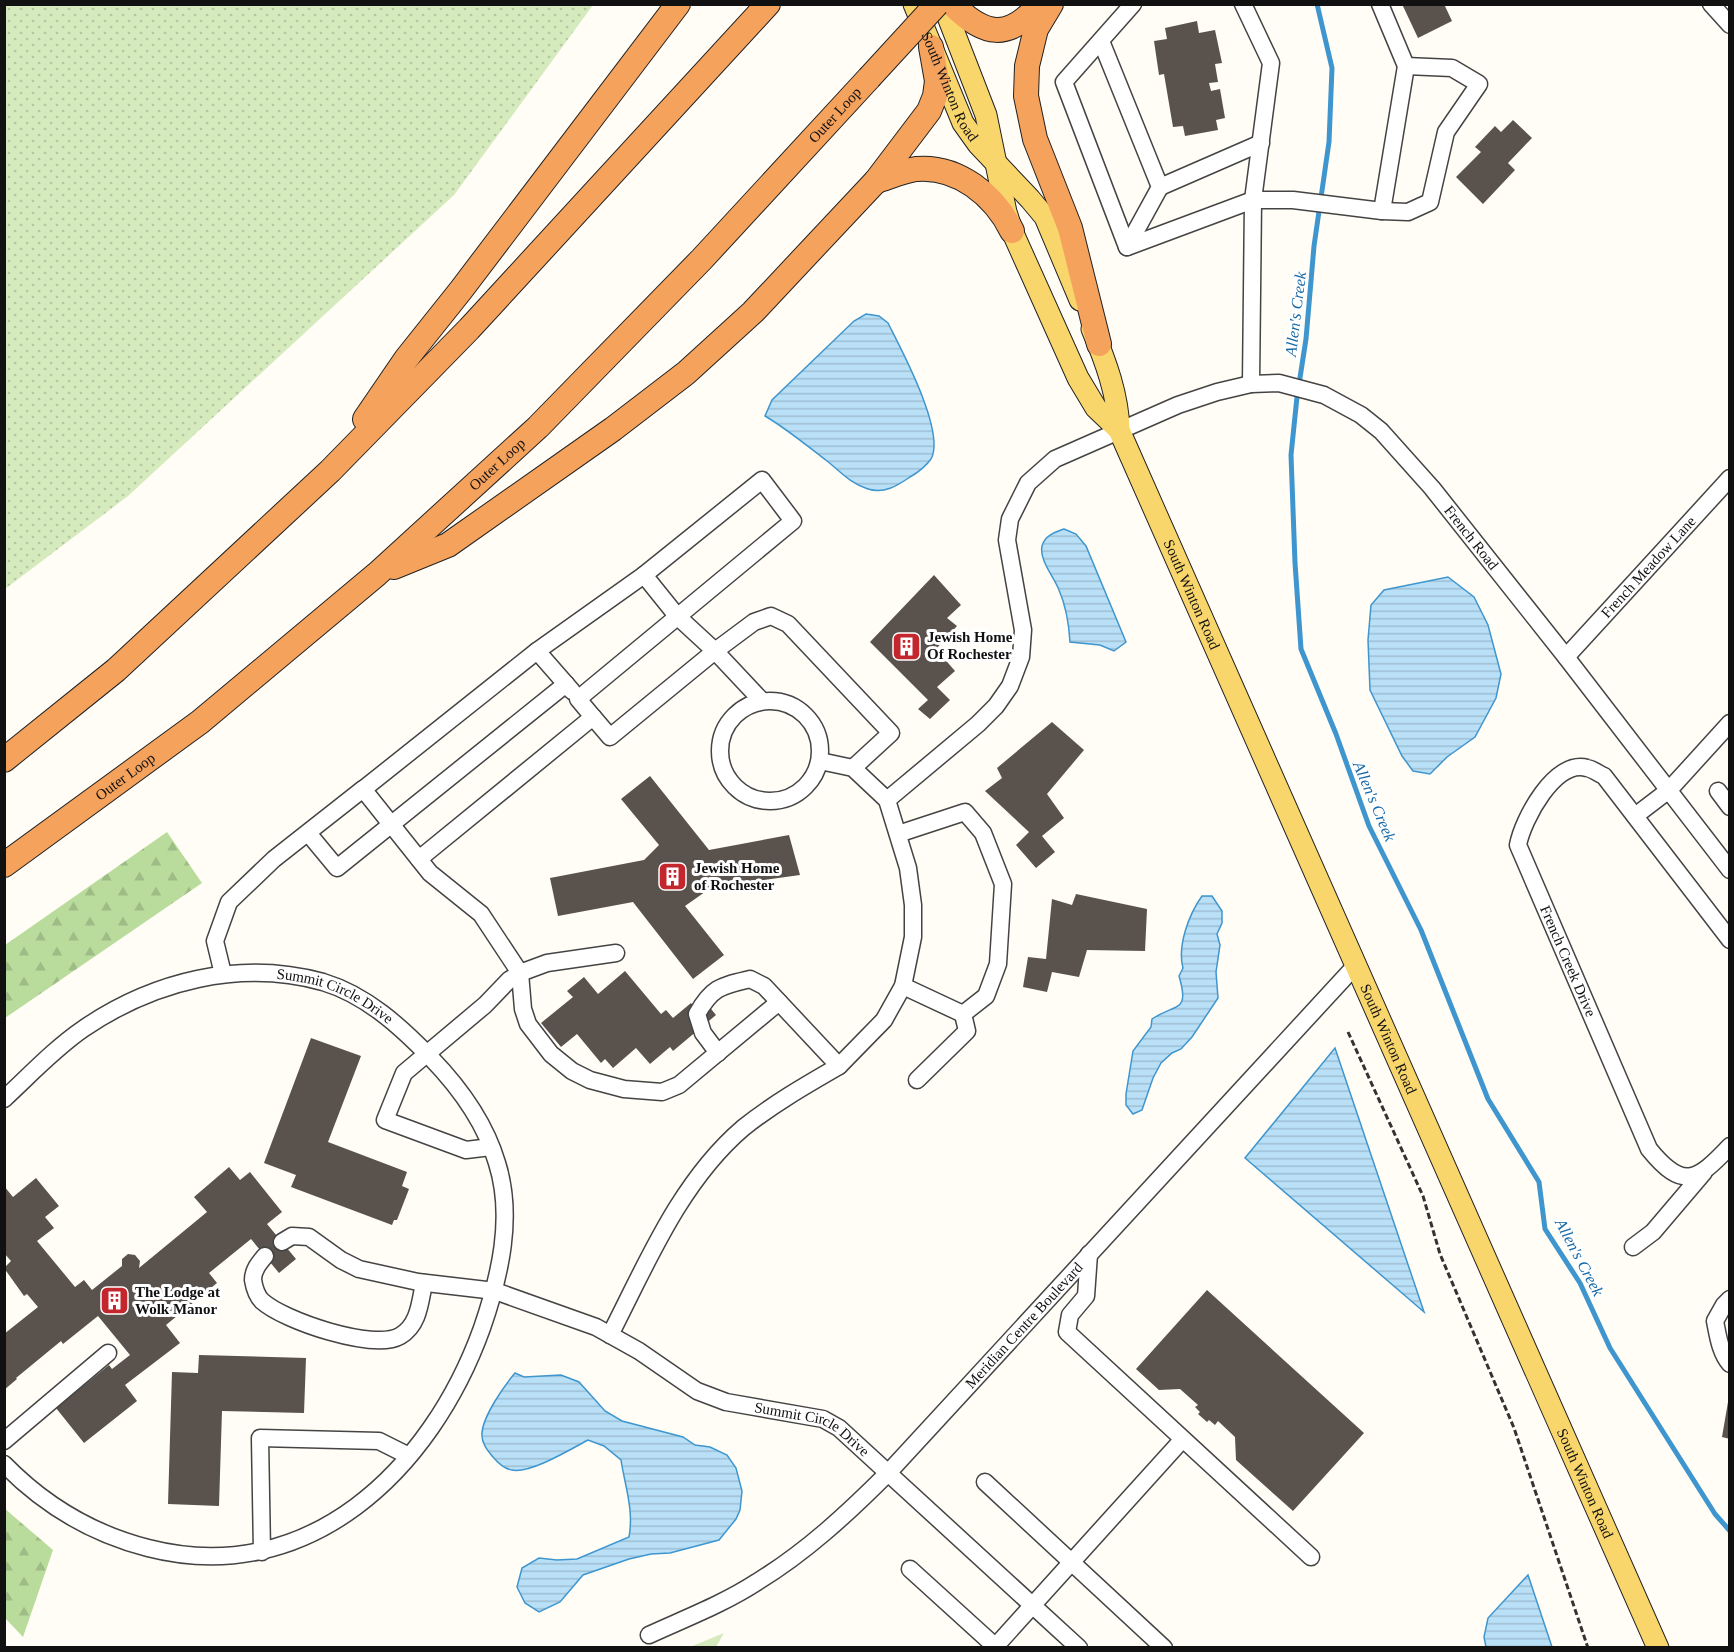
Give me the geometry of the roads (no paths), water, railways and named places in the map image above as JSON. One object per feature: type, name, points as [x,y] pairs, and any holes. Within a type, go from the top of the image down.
[{"type":"highway","points":[[330,471],[406,359],[678,4]]},
{"type":"highway","points":[[4,760],[116,670],[330,471],[470,329],[768,4]]},
{"type":"highway","name":"Outer Loop","points":[[4,865],[200,722],[377,574],[538,427],[702,259],[937,4]]},
{"type":"highway","points":[[952,4],[974,24],[991,30],[1015,25],[1028,17],[1040,4]]},
{"type":"highway","points":[[1051,4],[1036,29],[1027,66],[1026,96],[1035,139],[1070,228],[1099,344]]},
{"type":"highway","points":[[377,574],[448,545],[650,402],[702,360],[753,312],[876,181],[932,104],[937,81],[931,47]]},
{"type":"highway","points":[[876,181],[918,169],[937,170],[954,175],[986,195],[1003,214],[1012,231]]},
{"type":"main road","name":"South Winton Road","points":[[914,4],[963,123],[978,144],[1044,217],[1099,344],[1116,399],[1119,430],[1658,1647]]},
{"type":"main road","name":"South Winton Road","points":[[943,4],[981,101],[1012,231],[1078,378],[1096,408],[1119,430]]},
{"type":"street","points":[[1127,247],[1064,82],[1133,4]]},
{"type":"street","points":[[1243,4],[1271,63],[1253,200],[1258,384]]},
{"type":"street","points":[[1380,4],[1406,66],[1382,211]]},
{"type":"street","points":[[1711,4],[1730,25]]},
{"type":"street","points":[[1101,41],[1160,187]]},
{"type":"street","points":[[1127,247],[1253,200],[1293,200],[1408,212],[1430,202],[1446,132],[1479,84],[1452,68],[1406,66]]},
{"type":"street","points":[[1127,247],[1160,187],[1261,143]]},
{"type":"street","name":"French Road","points":[[887,800],[978,724],[996,706],[1010,686],[1021,657],[1023,630],[1006,540],[1010,519],[1028,483],[1055,459],[1178,405],[1217,392],[1258,384],[1279,383],[1324,395],[1361,415],[1380,431],[1432,488],[1730,870]]},
{"type":"street","name":"French Meadow Lane","points":[[1566,657],[1730,478]]},
{"type":"street","points":[[223,974],[215,941],[229,902],[274,859],[537,651],[644,575],[762,480],[793,521],[578,699]]},
{"type":"street","points":[[644,575],[677,616],[715,651],[762,700]]},
{"type":"street","points":[[537,651],[610,737],[715,651],[754,622],[771,616],[788,624],[891,733],[853,768]]},
{"type":"street","points":[[308,832],[337,868],[566,684]]},
{"type":"street","points":[[762,700],[779,701],[794,706],[807,716],[816,729],[820,745],[820,761],[813,777],[802,790],[788,798],[771,802],[754,799],[739,792],[728,779],[721,764],[719,747],[723,730],[733,716],[746,706],[762,700]]},
{"type":"street","points":[[419,859],[593,717]]},
{"type":"street","points":[[1635,816],[1669,790],[1730,723]]},
{"type":"street","points":[[610,1335],[677,1207],[710,1161],[743,1129],[788,1096],[839,1066],[884,1020],[903,986],[913,937],[913,905],[908,868],[887,800],[853,768],[820,761]]},
{"type":"street","name":"French Creek Drive","points":[[1705,1172],[1687,1177],[1678,1175],[1662,1165],[1649,1149],[1518,845],[1521,833],[1543,792],[1554,778],[1569,769],[1586,767],[1604,776],[1730,940]]},
{"type":"street","points":[[361,791],[363,789],[430,873],[481,914],[520,973],[523,1009],[528,1024],[551,1054],[572,1071],[590,1080],[624,1089],[662,1092],[679,1085],[779,1002]]},
{"type":"street","points":[[1718,791],[1730,807]]},
{"type":"street","points":[[898,834],[965,812],[983,833],[1003,884],[998,964],[986,996],[963,1014]]},
{"type":"street","points":[[491,1147],[466,1150],[385,1120],[404,1073],[520,973],[547,963],[616,953]]},
{"type":"street","name":"Meridian Centre Boulevard","points":[[649,1635],[707,1610],[757,1583],[827,1532],[888,1473],[1357,964]]},
{"type":"street","name":"Summit Circle Drive","points":[[4,1099],[82,1029],[112,1011],[169,986],[196,978],[253,972],[286,974],[327,984],[375,1008],[408,1034],[454,1082],[467,1101],[491,1147],[502,1185],[505,1208],[495,1292],[461,1378],[442,1411],[409,1456],[376,1490],[350,1512],[326,1527],[302,1539],[262,1552],[216,1557],[190,1556],[161,1551],[122,1540],[84,1524],[36,1493],[4,1464]]},
{"type":"street","points":[[718,1053],[703,1033],[696,1014],[705,1000],[721,986],[750,979],[764,986],[839,1066]]},
{"type":"street","points":[[903,986],[963,1014]]},
{"type":"street","points":[[917,1080],[967,1031],[963,1014]]},
{"type":"street","points":[[1633,1247],[1653,1232],[1730,1146]]},
{"type":"street","points":[[282,1242],[292,1236],[309,1237],[340,1260],[358,1269],[424,1283],[495,1292]]},
{"type":"street","points":[[1089,1254],[1086,1296],[1070,1315],[1067,1332],[1311,1557]]},
{"type":"street","points":[[265,1256],[255,1269],[253,1280],[262,1300],[307,1325],[341,1335],[384,1340],[399,1337],[417,1316],[424,1283]]},
{"type":"street","name":"Summit Circle Drive","points":[[495,1292],[596,1327],[639,1351],[697,1390],[726,1402],[823,1419],[839,1428],[1079,1647]]},
{"type":"street","points":[[1730,1299],[1715,1321],[1724,1358],[1730,1364]]},
{"type":"street","points":[[4,1441],[108,1353]]},
{"type":"street","points":[[262,1552],[260,1438],[379,1441],[409,1456]]},
{"type":"street","points":[[910,1569],[995,1647],[1182,1440]]},
{"type":"street","points":[[985,1482],[1164,1647]]},
{"type":"water","points":[[866,314],[879,316],[888,323],[920,391],[932,430],[934,446],[931,459],[921,469],[885,490],[868,489],[851,481],[796,437],[765,416],[772,400],[854,321]]},
{"type":"water","points":[[1064,529],[1076,534],[1086,546],[1126,642],[1114,651],[1100,645],[1070,642],[1064,602],[1045,563],[1042,551],[1042,546],[1051,534]]},
{"type":"water","points":[[1448,577],[1474,597],[1488,625],[1501,674],[1496,698],[1475,737],[1447,757],[1430,774],[1413,771],[1402,756],[1370,690],[1368,640],[1371,605],[1384,590]]},
{"type":"water","points":[[1202,896],[1212,896],[1222,911],[1222,923],[1217,934],[1220,945],[1216,972],[1218,998],[1192,1037],[1181,1049],[1172,1053],[1161,1063],[1142,1110],[1133,1114],[1126,1105],[1126,1094],[1133,1051],[1151,1027],[1152,1019],[1182,1002],[1179,976],[1183,968],[1183,940],[1185,930]]},
{"type":"water","points":[[1335,1048],[1424,1312],[1245,1158]]},
{"type":"water","points":[[515,1373],[524,1377],[561,1375],[579,1382],[605,1411],[622,1421],[683,1437],[695,1445],[710,1447],[727,1455],[736,1468],[742,1491],[740,1510],[736,1519],[719,1540],[670,1553],[629,1559],[583,1575],[560,1602],[539,1612],[525,1603],[517,1587],[522,1568],[539,1558],[577,1559],[629,1537],[630,1517],[621,1460],[604,1446],[588,1440],[550,1460],[520,1470],[504,1467],[491,1455],[483,1440],[483,1426],[505,1385]]},
{"type":"water","points":[[1528,1575],[1552,1647],[1486,1647],[1484,1637],[1488,1618]]},
{"type":"waterway","name":"Allen's Creek","points":[[1317,4],[1332,68],[1329,142],[1314,246],[1306,339],[1291,455],[1301,649],[1336,734],[1369,826],[1421,930],[1488,1099],[1539,1182],[1545,1229],[1580,1283],[1610,1348],[1715,1514],[1730,1531]]},
{"type":"place","name":"Jewish Home Of Rochester","points":[[906,646]]},
{"type":"place","name":"Jewish Home of Rochester","points":[[673,877]]},
{"type":"place","name":"The Lodge at Wolk Manor","points":[[114,1301]]}]
